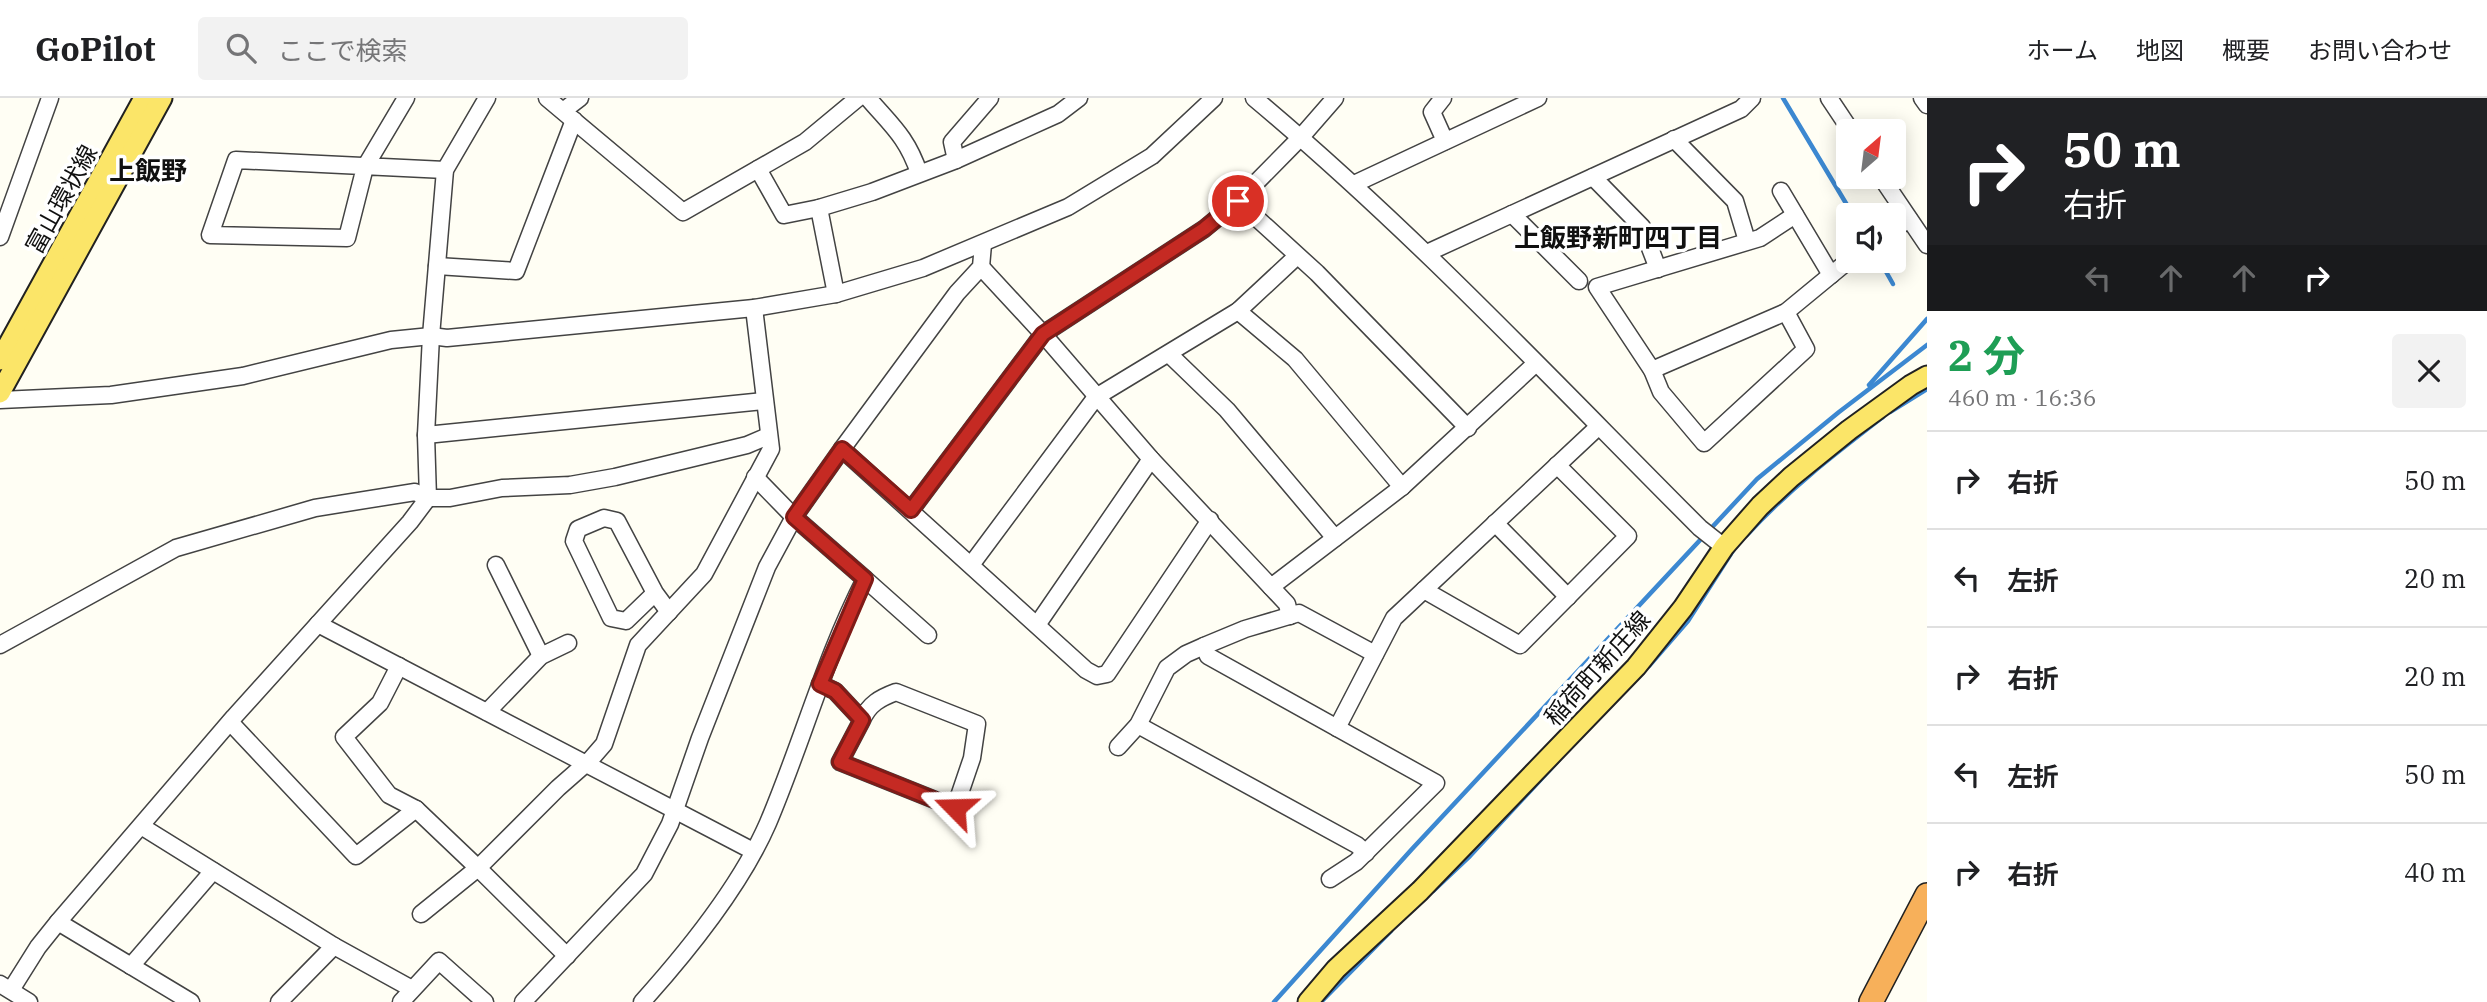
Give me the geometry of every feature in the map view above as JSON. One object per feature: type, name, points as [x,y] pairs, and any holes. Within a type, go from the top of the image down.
[{"type":"highway","points":[[1871,1002],[1927,895]]},
{"type":"main road","name":"富山環状線","points":[[0,360],[144,98]]},
{"type":"main road","name":"富山環状線","points":[[0,393],[162,98]]},
{"type":"main road","name":"稲荷町新庄線","points":[[1308,1002],[1336,970],[1420,891],[1636,667],[1683,608],[1711,537],[1760,506],[1849,430],[1927,376]]},
{"type":"street","points":[[0,237],[50,98]]},
{"type":"street","points":[[405,98],[365,167],[347,238],[210,235],[236,160],[365,167],[445,170]]},
{"type":"street","points":[[29,1002],[6,988],[38,947],[230,722],[410,522],[428,498],[426,435],[431,336],[445,170],[487,98]]},
{"type":"street","points":[[547,98],[683,212],[805,142],[858,98]]},
{"type":"street","points":[[437,267],[516,271],[568,115],[580,98]]},
{"type":"street","points":[[868,98],[902,136],[912,152],[919,173]]},
{"type":"street","points":[[956,160],[952,142],[990,98]]},
{"type":"street","points":[[758,169],[784,215],[819,208],[872,192],[956,160],[1058,114],[1079,98]]},
{"type":"street","points":[[0,400],[111,395],[243,376],[391,340],[431,336],[447,338],[754,308],[836,294],[923,268],[1068,207],[1152,156],[1214,98]]},
{"type":"street","points":[[1254,98],[1354,184],[1427,253],[1535,364],[1711,537]]},
{"type":"street","points":[[911,510],[1043,334],[1204,229],[1238,201],[1335,98]]},
{"type":"street","points":[[1443,98],[1432,112],[1445,141]]},
{"type":"street","points":[[1354,184],[1538,98]]},
{"type":"street","points":[[1829,98],[1843,119]]},
{"type":"street","points":[[1922,98],[1927,105]]},
{"type":"street","points":[[1427,253],[1674,139],[1740,102]]},
{"type":"street","points":[[1674,139],[1735,201],[1747,241]]},
{"type":"street","points":[[1593,177],[1642,227],[1657,269]]},
{"type":"street","points":[[1889,189],[1927,245]]},
{"type":"street","points":[[1781,191],[1831,275]]},
{"type":"street","points":[[1238,201],[1296,257],[1317,273],[1468,428]]},
{"type":"street","points":[[819,208],[836,294]]},
{"type":"street","points":[[1512,214],[1579,281]]},
{"type":"street","points":[[1786,312],[1806,349],[1704,443],[1661,392],[1651,370],[1597,287],[1760,237],[1795,215]]},
{"type":"street","points":[[523,1002],[644,874],[675,810],[766,567],[794,517],[842,449],[957,293],[981,267],[983,244]]},
{"type":"street","points":[[971,565],[1096,397],[1238,311],[1296,257]]},
{"type":"street","points":[[981,267],[1151,459],[1287,604],[1290,616]]},
{"type":"street","points":[[1651,370],[1786,312],[1836,271]]},
{"type":"street","points":[[421,914],[478,868],[604,744],[638,645],[698,584],[704,574],[771,449],[754,308]]},
{"type":"street","points":[[1238,311],[1295,359],[1402,487]]},
{"type":"street","points":[[1169,354],[1227,410],[1335,538]]},
{"type":"street","points":[[1270,587],[1402,487],[1535,364]]},
{"type":"street","points":[[426,435],[764,401]]},
{"type":"street","points":[[1337,728],[1394,618],[1598,426]]},
{"type":"street","points":[[0,645],[176,548],[315,508],[415,492],[428,498],[450,498],[502,488],[570,485],[615,477],[747,445],[768,436]]},
{"type":"street","points":[[842,449],[1086,670],[1097,676],[1107,674],[1210,520]]},
{"type":"street","points":[[1037,625],[1151,459]]},
{"type":"street","points":[[1424,590],[1520,645],[1628,536],[1558,465]]},
{"type":"street","points":[[755,477],[794,517],[928,635]]},
{"type":"street","points":[[655,593],[626,621],[611,618],[574,541],[578,529],[604,518],[617,521],[655,593],[669,612]]},
{"type":"street","points":[[1495,523],[1567,597]]},
{"type":"street","points":[[496,565],[541,656]]},
{"type":"street","points":[[642,1002],[681,959],[732,886],[767,825],[820,684],[865,579]]},
{"type":"street","points":[[1118,747],[1138,725],[1167,668],[1186,654],[1245,629],[1299,613],[1375,654]]},
{"type":"street","points":[[318,624],[752,851]]},
{"type":"street","points":[[487,712],[541,656],[568,643]]},
{"type":"street","points":[[1204,646],[1208,656],[1436,783],[1356,862],[1330,879]]},
{"type":"street","points":[[399,666],[380,703],[344,737],[389,795],[416,809],[567,956]]},
{"type":"street","points":[[820,684],[835,691],[862,720]]},
{"type":"street","points":[[896,692],[976,724],[972,758],[955,808],[840,762],[862,720],[878,699],[896,692]]},
{"type":"street","points":[[230,722],[356,856],[416,809]]},
{"type":"street","points":[[1138,725],[1366,852]]},
{"type":"street","points":[[141,826],[334,946],[412,989]]},
{"type":"street","points":[[131,966],[213,871]]},
{"type":"street","points":[[58,922],[191,1002]]},
{"type":"street","points":[[279,1002],[334,946]]},
{"type":"street","points":[[401,1002],[439,961],[485,1002]]},
{"type":"waterway","points":[[1783,98],[1846,203]]},
{"type":"waterway","points":[[1887,273],[1893,284]]},
{"type":"waterway","points":[[1869,385],[1927,319]]},
{"type":"waterway","points":[[1274,1002],[1412,849],[1757,479],[1927,345]]},
{"type":"waterway","points":[[1890,412],[1927,389]]},
{"type":"waterway","points":[[1747,535],[1795,488],[1883,417]]},
{"type":"waterway","points":[[1649,666],[1688,621],[1734,549]]},
{"type":"waterway","points":[[1433,891],[1470,856],[1558,761]]},
{"type":"waterway","points":[[1321,1002],[1391,931]]},
{"type":"district","name":"上飯野","points":[[148,170]]},
{"type":"district","name":"上飯野新町四丁目","points":[[1618,237]]},
{"type":"route","points":[[955,808],[840,762],[862,720],[835,691],[820,684],[865,579],[794,517],[842,449],[911,510],[1043,334],[1204,229],[1238,201]]}]
